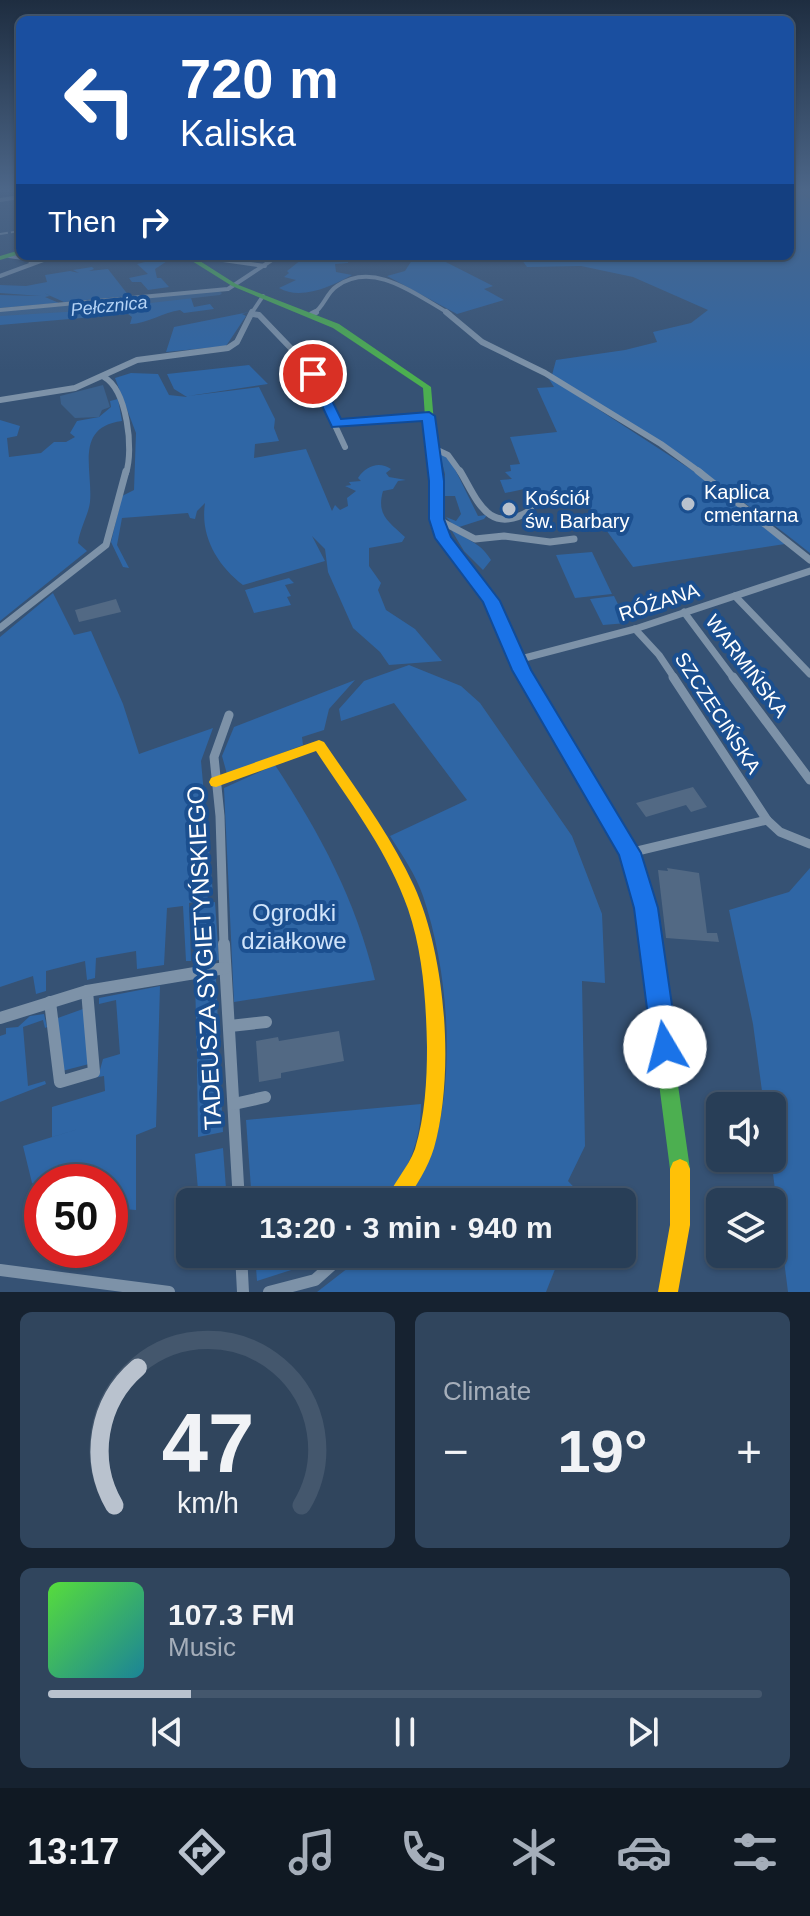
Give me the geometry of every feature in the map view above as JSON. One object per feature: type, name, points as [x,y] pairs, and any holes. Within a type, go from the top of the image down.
[{"type":"main road","points":[[198,260],[234,285],[336,326],[379,357],[418,379],[429,393],[437,519],[452,553],[492,601],[517,660],[629,853],[646,908],[680,1157],[680,1225],[668,1292]]},
{"type":"main road","points":[[216,782],[319,745],[383,842],[416,910],[432,994],[432,1086],[426,1146],[403,1188]]},
{"type":"street","points":[[30,260],[31,264]]},
{"type":"street","points":[[0,276],[42,260]]},
{"type":"street","points":[[221,260],[266,266]]},
{"type":"street","points":[[0,310],[190,294],[234,285],[273,260]]},
{"type":"street","points":[[312,314],[322,308],[333,288],[356,275],[379,276],[451,314],[482,342],[545,373],[661,444],[737,499],[809,559]]},
{"type":"street","points":[[0,400],[61,391],[104,377],[137,360],[234,346],[263,296]]},
{"type":"street","points":[[253,314],[259,315],[307,365],[345,447]]},
{"type":"street","points":[[0,628],[106,545],[114,507],[128,466],[129,430],[119,397],[111,381],[104,377]]},
{"type":"street","points":[[336,424],[429,416]]},
{"type":"street","points":[[431,447],[441,449],[453,461],[483,512],[497,517],[524,515],[531,510],[530,507]]},
{"type":"street","points":[[437,519],[475,539],[504,536],[550,542],[574,539]]},
{"type":"street","name":"RÓŻANA","points":[[517,660],[635,629],[810,571]]},
{"type":"street","points":[[735,596],[810,674]]},
{"type":"street","name":"WARMIŃSKA","points":[[684,612],[810,780]]},
{"type":"street","name":"SZCZECIŃSKA","points":[[635,629],[659,655],[767,820]]},
{"type":"street","name":"TADEUSZA SYGIETYŃSKIEGO","points":[[229,715],[214,757],[238,1188]]},
{"type":"street","points":[[629,853],[767,820],[780,832],[810,844]]},
{"type":"street","points":[[0,1018],[87,991],[225,968]]},
{"type":"street","points":[[50,1002],[60,1082],[94,1072],[87,991]]},
{"type":"street","points":[[230,1026],[266,1022]]},
{"type":"street","points":[[234,1104],[265,1097]]},
{"type":"street","points":[[242,1268],[243,1292]]},
{"type":"street","points":[[269,1292],[315,1280],[328,1268]]},
{"type":"street","points":[[0,1270],[169,1292]]},
{"type":"green space","points":[[794,250],[810,250],[810,553],[684,460],[552,375],[556,360],[657,342],[653,332],[691,323],[708,310],[633,277],[581,266],[527,267],[522,260],[794,260]]},
{"type":"green space","points":[[169,260],[155,269],[157,278],[169,287],[148,290],[141,282],[132,282],[129,278],[148,274],[137,264]]},
{"type":"green space","points":[[301,260],[348,260],[348,263],[335,264],[336,272],[352,275],[326,287],[297,293],[279,288],[296,280],[284,277],[289,273],[287,271]]},
{"type":"green space","points":[[412,260],[442,260],[493,286],[484,289],[504,300],[457,314],[387,276],[405,271]]},
{"type":"green space","points":[[94,269],[89,271],[108,269],[129,296],[64,302],[44,293],[50,296],[45,297],[59,303],[0,308],[0,295],[41,296],[0,293],[0,285],[26,286],[47,282],[45,275],[70,271],[79,273],[73,270]]},
{"type":"green space","points":[[179,296],[191,298],[194,307],[210,304],[214,309],[184,313],[180,310],[130,324],[132,317],[128,314],[0,325],[0,312]]},
{"type":"green space","points":[[249,312],[242,314],[246,316],[226,346],[166,352],[174,327]]},
{"type":"green space","points":[[249,365],[268,384],[188,396],[259,387],[275,419],[274,428],[279,441],[255,444],[254,458],[306,449],[332,511],[335,505],[340,510],[348,506],[347,498],[356,491],[345,486],[351,485],[349,482],[361,481],[358,478],[361,474],[373,466],[382,465],[391,469],[386,473],[389,477],[406,480],[398,481],[393,489],[383,491],[381,499],[385,517],[405,537],[402,542],[369,548],[369,566],[381,583],[378,590],[386,610],[415,629],[442,661],[389,665],[380,652],[353,628],[328,572],[325,549],[312,536],[325,561],[243,585],[225,568],[212,549],[205,527],[205,503],[197,511],[195,519],[190,518],[188,513],[122,518],[117,545],[129,568],[123,567],[111,542],[122,496],[134,490],[136,433],[115,378],[131,373],[158,374],[169,395],[187,397],[174,389],[167,374]]},
{"type":"green space","points":[[547,376],[701,476],[785,544],[633,567],[588,505],[551,499],[549,493],[532,492],[529,488],[505,493],[500,480],[512,479],[505,472],[511,471],[510,465],[520,464],[510,437],[557,432],[537,388],[554,387]]},
{"type":"green space","points":[[118,399],[122,421],[97,432],[89,452],[90,502],[78,543],[87,551],[0,621],[0,420],[20,426],[17,436],[7,438],[9,457],[41,453],[54,442],[66,442],[75,437],[70,433],[77,421],[99,417],[111,407],[110,401]]},
{"type":"green space","points":[[439,450],[451,461],[478,516],[487,515],[484,519],[456,528],[446,517],[456,521],[461,514],[455,496],[444,496],[445,474]]},
{"type":"green space","points":[[449,526],[486,553],[491,560],[483,570],[464,551]]},
{"type":"green space","points":[[592,552],[612,594],[575,598],[556,555]]},
{"type":"green space","points":[[289,578],[294,583],[285,585],[291,596],[287,597],[291,605],[254,613],[245,590]]},
{"type":"green space","points":[[53,593],[74,635],[91,631],[123,704],[139,754],[213,728],[201,761],[213,894],[207,895],[208,899],[189,903],[191,961],[186,961],[183,906],[167,908],[164,965],[137,969],[136,951],[96,958],[95,978],[87,980],[85,961],[46,971],[46,991],[36,994],[33,976],[0,987],[0,637]]},
{"type":"green space","points":[[614,596],[627,623],[603,625],[590,599]]},
{"type":"green space","points":[[409,665],[461,686],[480,703],[572,836],[602,914],[605,983],[582,981],[585,1146],[568,1181],[575,1188],[414,1188],[434,1146],[441,1117],[447,1053],[446,1021],[432,925],[413,873],[390,836],[467,800],[394,703],[341,721],[339,709],[364,681]]},
{"type":"green space","points":[[355,680],[329,709],[324,730],[302,737],[303,745],[227,774],[222,756],[234,727]]},
{"type":"green space","name":"Ogrodki działkowe","points":[[275,765],[335,868],[367,950],[375,980],[234,1002],[224,788]]},
{"type":"green space","points":[[810,868],[810,1292],[788,1292],[785,1268],[786,1188],[775,1188],[773,1172],[786,1172],[786,1092],[762,1092],[753,1024],[729,910],[789,892]]},
{"type":"green space","points":[[215,902],[219,960],[195,963],[193,906]]},
{"type":"green space","points":[[216,978],[219,1049],[197,1054],[195,981]]},
{"type":"green space","points":[[160,986],[156,1127],[136,1135],[136,1210],[128,1209],[128,1164],[27,1164],[23,1146],[88,1126],[52,1137],[52,1107],[105,1091],[104,1076],[98,1077],[103,1059],[120,1054],[116,1000],[99,1004],[99,998]]},
{"type":"green space","points":[[83,1009],[89,1064],[62,1071],[55,1019]]},
{"type":"green space","points":[[44,1014],[47,1027],[43,1020],[23,1027],[28,1086],[45,1081],[46,1084],[0,1102],[0,1036],[6,1034],[6,1028],[18,1027],[30,1016]]},
{"type":"green space","points":[[219,1054],[223,1132],[198,1137],[197,1059]]},
{"type":"green space","points":[[421,1104],[415,1144],[394,1188],[251,1188],[246,1120]]},
{"type":"green space","points":[[223,1148],[226,1188],[198,1188],[195,1154]]},
{"type":"green space","points":[[256,1268],[297,1268],[257,1281]]},
{"type":"green space","points":[[348,1268],[555,1268],[546,1292],[317,1292]]},
{"type":"shaded area","points":[[103,385],[110,407],[102,410],[99,417],[75,418],[61,404],[60,396]]},
{"type":"building","points":[[116,599],[121,612],[79,622],[75,610]]},
{"type":"building","points":[[693,787],[707,807],[691,812],[686,805],[646,817],[636,803]]},
{"type":"building","points":[[667,868],[699,873],[707,933],[717,933],[719,942],[666,938],[658,870],[668,871]]},
{"type":"building","points":[[339,1031],[344,1061],[281,1073],[281,1078],[259,1082],[256,1041],[278,1037],[279,1041]]},
{"type":"waterway","name":"Pełcznica","points":[[0,313],[81,308],[217,293]]},
{"type":"traffic: fast","points":[[0,258],[16,253]]},
{"type":"traffic: fast","points":[[193,260],[234,285],[336,326],[427,387],[437,519],[443,538],[492,601],[522,670],[621,835],[642,889],[680,1169]]},
{"type":"traffic: slow","points":[[216,782],[319,745],[372,824],[406,886],[423,932],[428,961],[436,1062],[430,1124],[424,1149],[403,1188]]},
{"type":"traffic: slow","points":[[668,1292],[680,1225],[680,1169]]},
{"type":"place","name":"Kaplica cmentarna","points":[[688,504]]},
{"type":"place","name":"Kościół św. Barbary","points":[[509,509]]},
{"type":"route","points":[[313,374],[336,424],[429,416],[437,519],[443,538],[492,601],[522,670],[612,819],[629,853],[646,908],[665,1047]]}]
